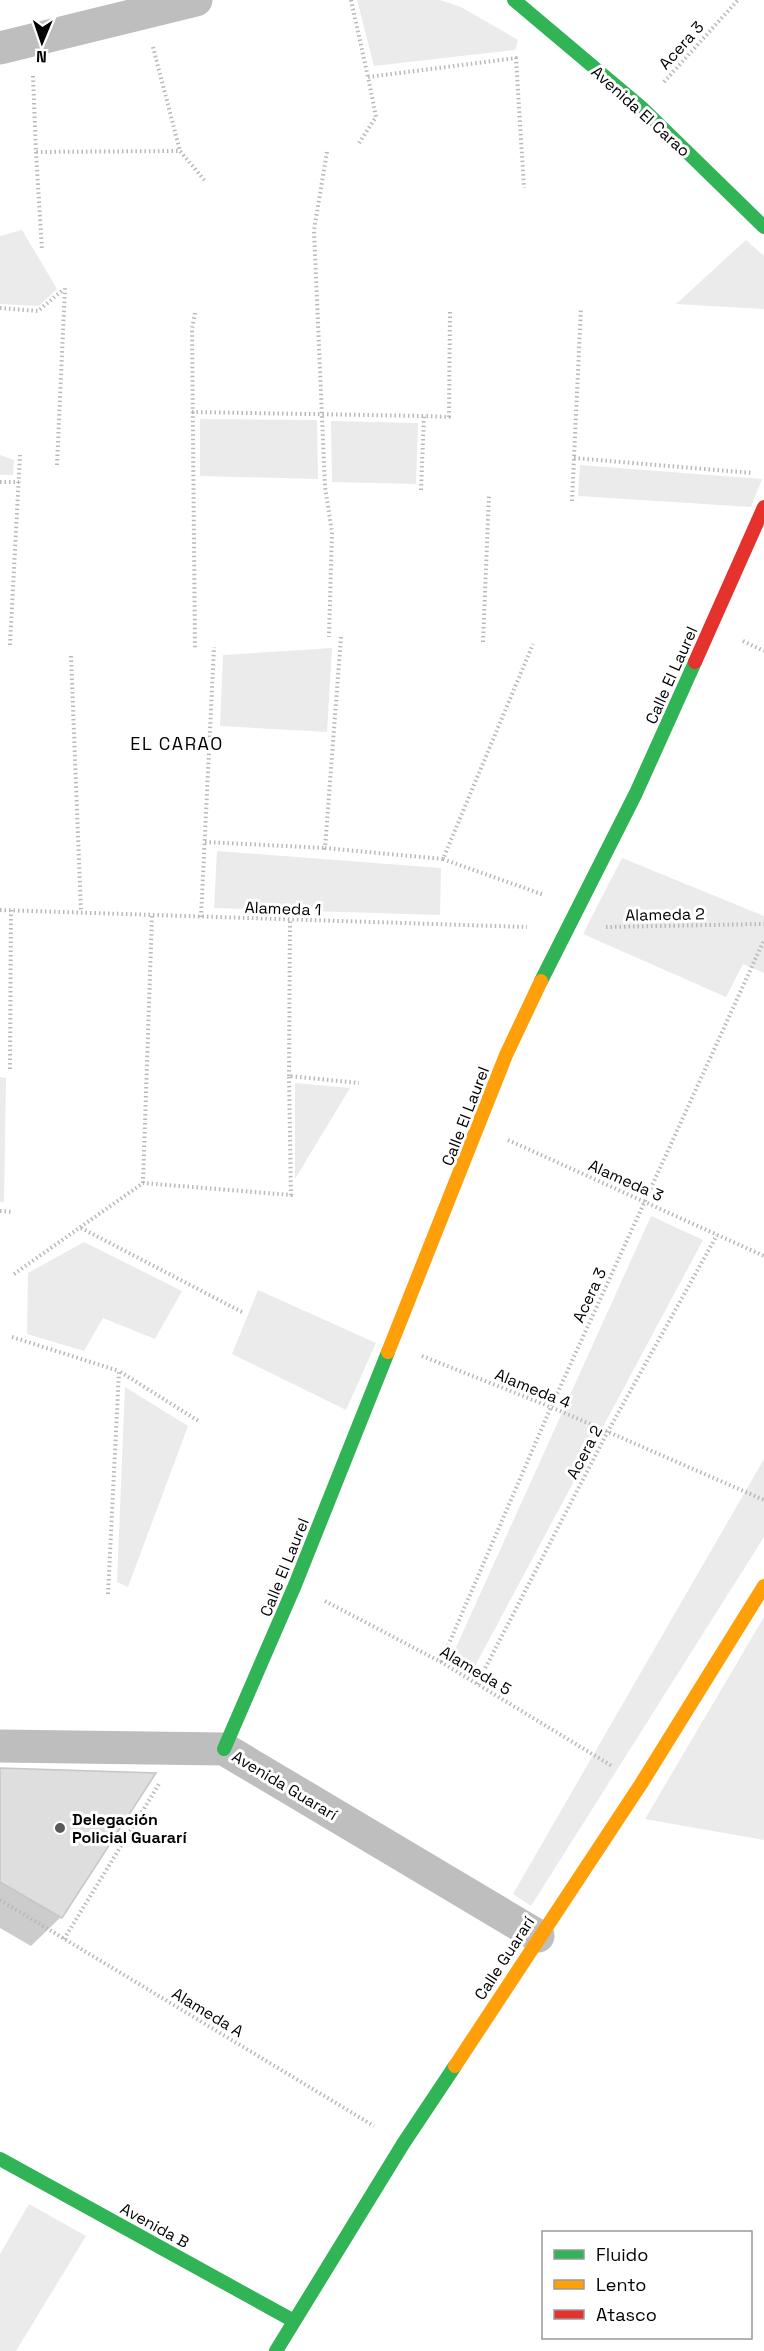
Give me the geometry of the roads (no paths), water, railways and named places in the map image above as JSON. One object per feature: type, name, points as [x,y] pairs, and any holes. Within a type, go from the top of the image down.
[{"type":"street","points":[[15,45],[196,0]]},
{"type":"street","name":"Avenida El Carao","points":[[514,0],[641,107],[764,227]]},
{"type":"street","name":"Calle El Laurel","points":[[224,1749],[295,1585],[506,1055],[566,928],[636,793],[764,507]]},
{"type":"street","name":"Calle Guararí","points":[[276,2351],[403,2144],[640,1784],[764,1586]]},
{"type":"street","name":"Avenida Guararí","points":[[0,1746],[182,1746],[224,1749],[538,1936]]},
{"type":"street","name":"Avenida B","points":[[0,2159],[294,2321]]},
{"type":"place","name":"Delegación Policial Guararí","points":[[60,1828]]},
{"type":"district","name":"EL CARAO","points":[[177,744]]}]
